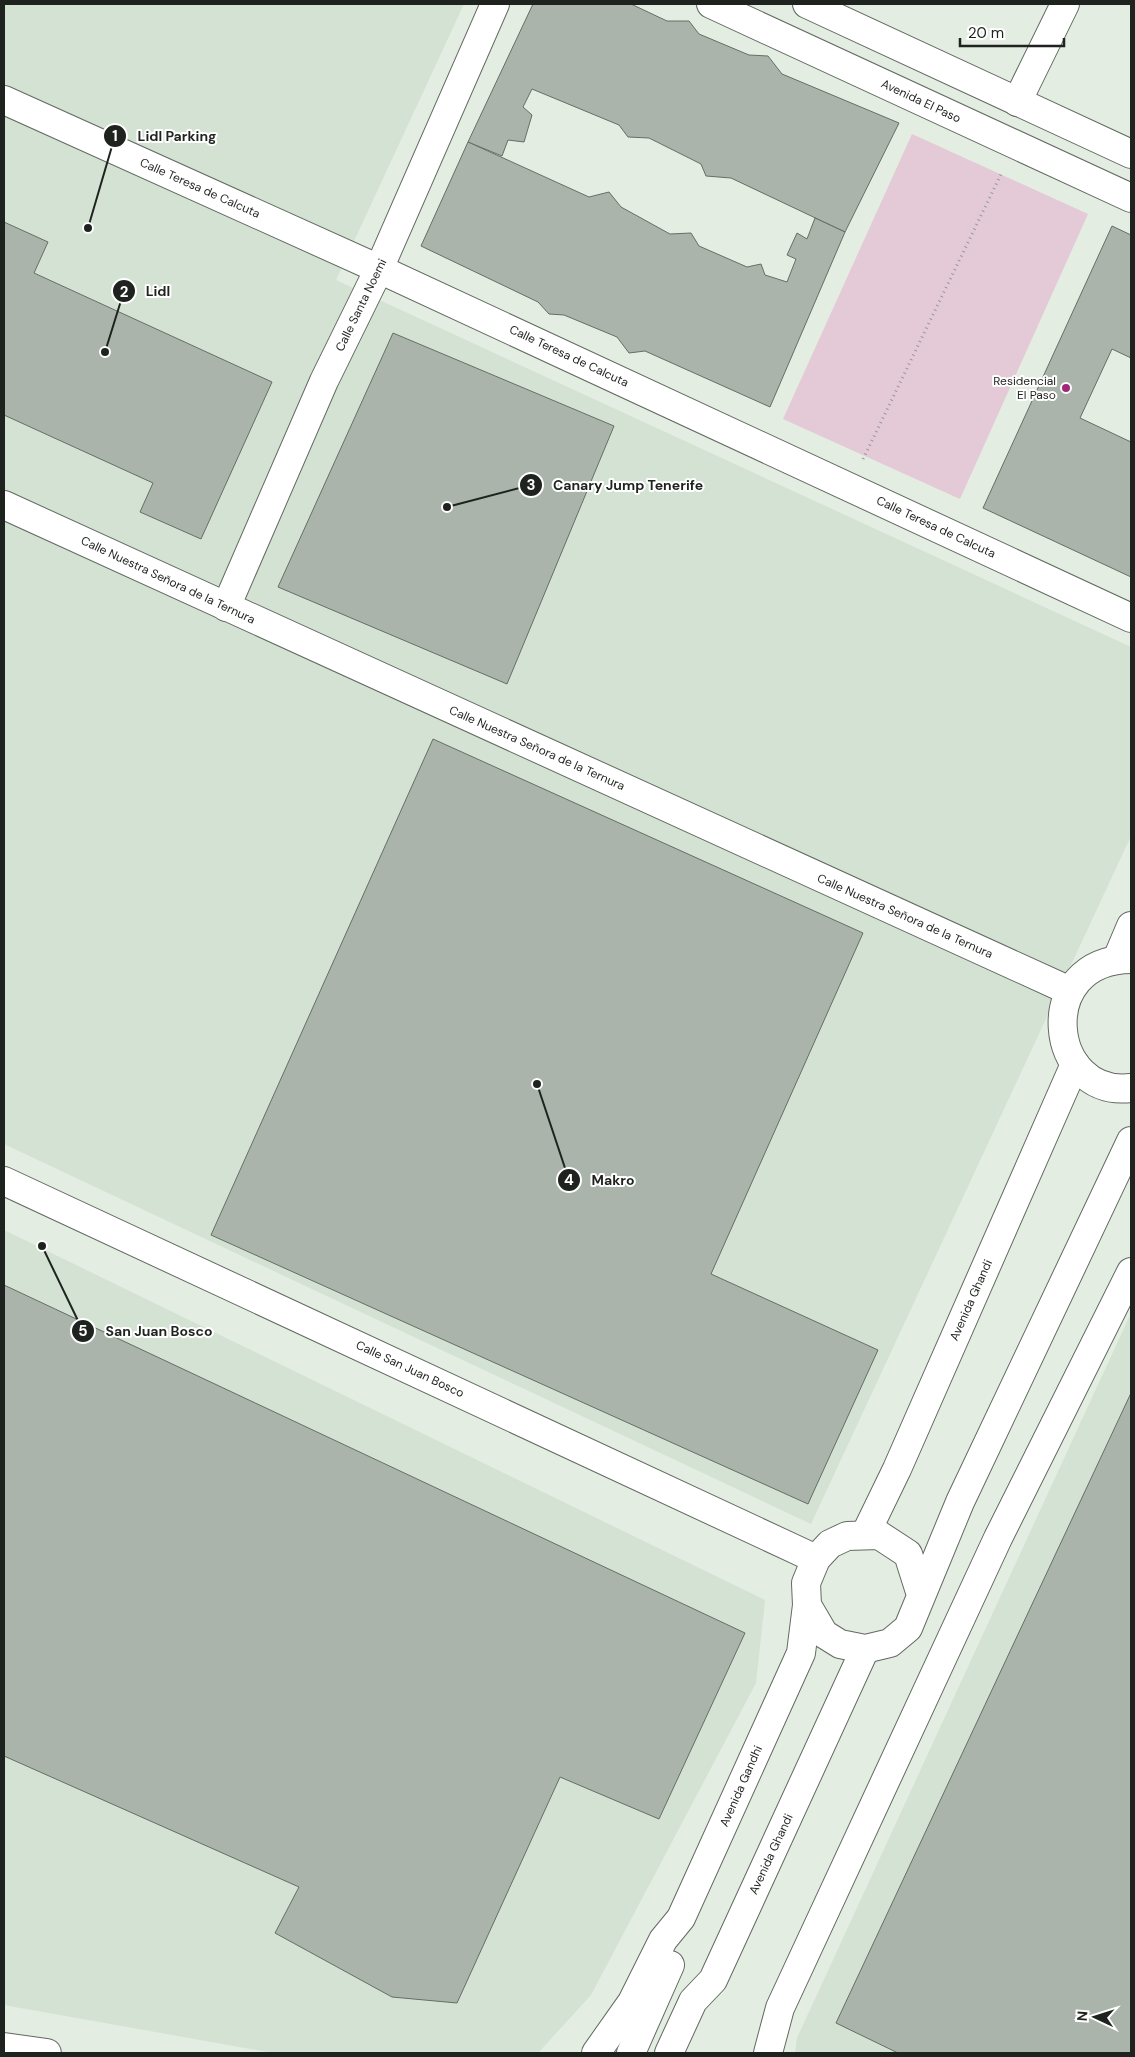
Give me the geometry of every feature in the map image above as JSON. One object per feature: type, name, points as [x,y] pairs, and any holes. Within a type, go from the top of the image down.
[{"type":"street","name":"Calle Santa Noemi","points":[[226,607],[324,381],[379,268],[495,4]]},
{"type":"street","name":"Avenida El Paso","points":[[711,4],[1131,198]]},
{"type":"street","points":[[807,4],[1131,154]]},
{"type":"street","points":[[1017,102],[1065,4]]},
{"type":"street","name":"Calle Teresa de Calcuta","points":[[4,100],[379,268],[1131,618]]},
{"type":"street","name":"Calle Nuestra Señora de la Ternura","points":[[4,505],[1070,991]]},
{"type":"street","points":[[1131,926],[1124,959],[1103,963],[1090,970],[1070,991],[1063,1010],[1062,1029],[1066,1048],[1075,1064],[1089,1078],[1106,1086],[1131,1088]]},
{"type":"street","name":"Avenida Ghandi","points":[[865,1535],[897,1469],[1075,1064]]},
{"type":"street","points":[[921,1595],[908,1554],[879,1535],[847,1536],[830,1544],[816,1559],[806,1583],[807,1605],[824,1634],[840,1644],[865,1649],[890,1643],[908,1628],[960,1502],[1125,1162],[1131,1141]]},
{"type":"street","name":"Calle San Juan Bosco","points":[[4,1181],[816,1559]]},
{"type":"street","points":[[768,2053],[780,2008],[994,1546],[1131,1272]]},
{"type":"street","name":"Avenida Gandhi","points":[[681,1918],[801,1653],[807,1605]]},
{"type":"street","name":"Avenida Ghandi","points":[[670,2053],[693,2001],[713,1980],[865,1649]]},
{"type":"street","points":[[596,2053],[632,2002],[662,1940],[681,1918]]},
{"type":"street","points":[[631,2053],[678,1947],[681,1918]]},
{"type":"street","points":[[690,2053],[710,2009],[713,1980]]},
{"type":"street","points":[[4,2047],[47,2053]]},
{"type":"path","points":[[850,487],[1015,144]]},
{"type":"shaded area","points":[[4,4],[464,4],[336,280],[1131,647],[1131,836],[811,1524],[4,1144]]},
{"type":"shaded area","points":[[912,134],[1088,214],[960,499],[783,419]]},
{"type":"shaded area","points":[[4,1230],[765,1600],[756,1683],[591,1995],[538,2053],[273,2053],[4,2005]]},
{"type":"shaded area","points":[[1131,1313],[1131,2053],[795,2053],[797,2038]]},
{"type":"building","points":[[533,4],[631,4],[667,21],[689,21],[699,34],[749,55],[768,56],[782,74],[899,123],[845,232],[731,178],[706,176],[701,164],[649,138],[628,137],[619,125],[532,89],[523,107],[532,115],[524,142],[508,140],[502,156],[468,142]]},
{"type":"building","points":[[468,142],[589,197],[609,192],[621,207],[670,234],[691,233],[699,246],[747,267],[761,264],[765,275],[787,282],[796,259],[787,255],[797,233],[807,239],[815,218],[845,232],[770,407],[645,351],[629,353],[617,337],[564,315],[549,314],[538,302],[421,246]]},
{"type":"building","points":[[4,222],[48,242],[34,273],[272,382],[201,539],[140,512],[153,483],[4,415]]},
{"type":"building","name":"Residencial El Paso","points":[[1112,226],[1131,235],[1131,358],[1112,349],[1080,418],[1131,442],[1131,577],[983,508]]},
{"type":"building","points":[[393,333],[614,426],[507,684],[278,587]]},
{"type":"building","points":[[433,739],[863,933],[711,1274],[878,1350],[808,1504],[211,1235]]},
{"type":"building","points":[[4,1285],[745,1633],[659,1819],[560,1777],[457,2003],[392,1997],[275,1933],[299,1887],[4,1756]]},
{"type":"building","points":[[1131,1393],[1131,2053],[898,2053],[836,2023]]},
{"type":"place","name":"Lidl Parking","points":[[88,228]]},
{"type":"place","name":"Lidl","points":[[105,352]]},
{"type":"place","name":"Residencial El Paso","points":[[1066,388]]},
{"type":"place","name":"Canary Jump Tenerife","points":[[447,507]]},
{"type":"place","name":"Makro","points":[[537,1084]]},
{"type":"place","name":"San Juan Bosco","points":[[42,1246]]}]
